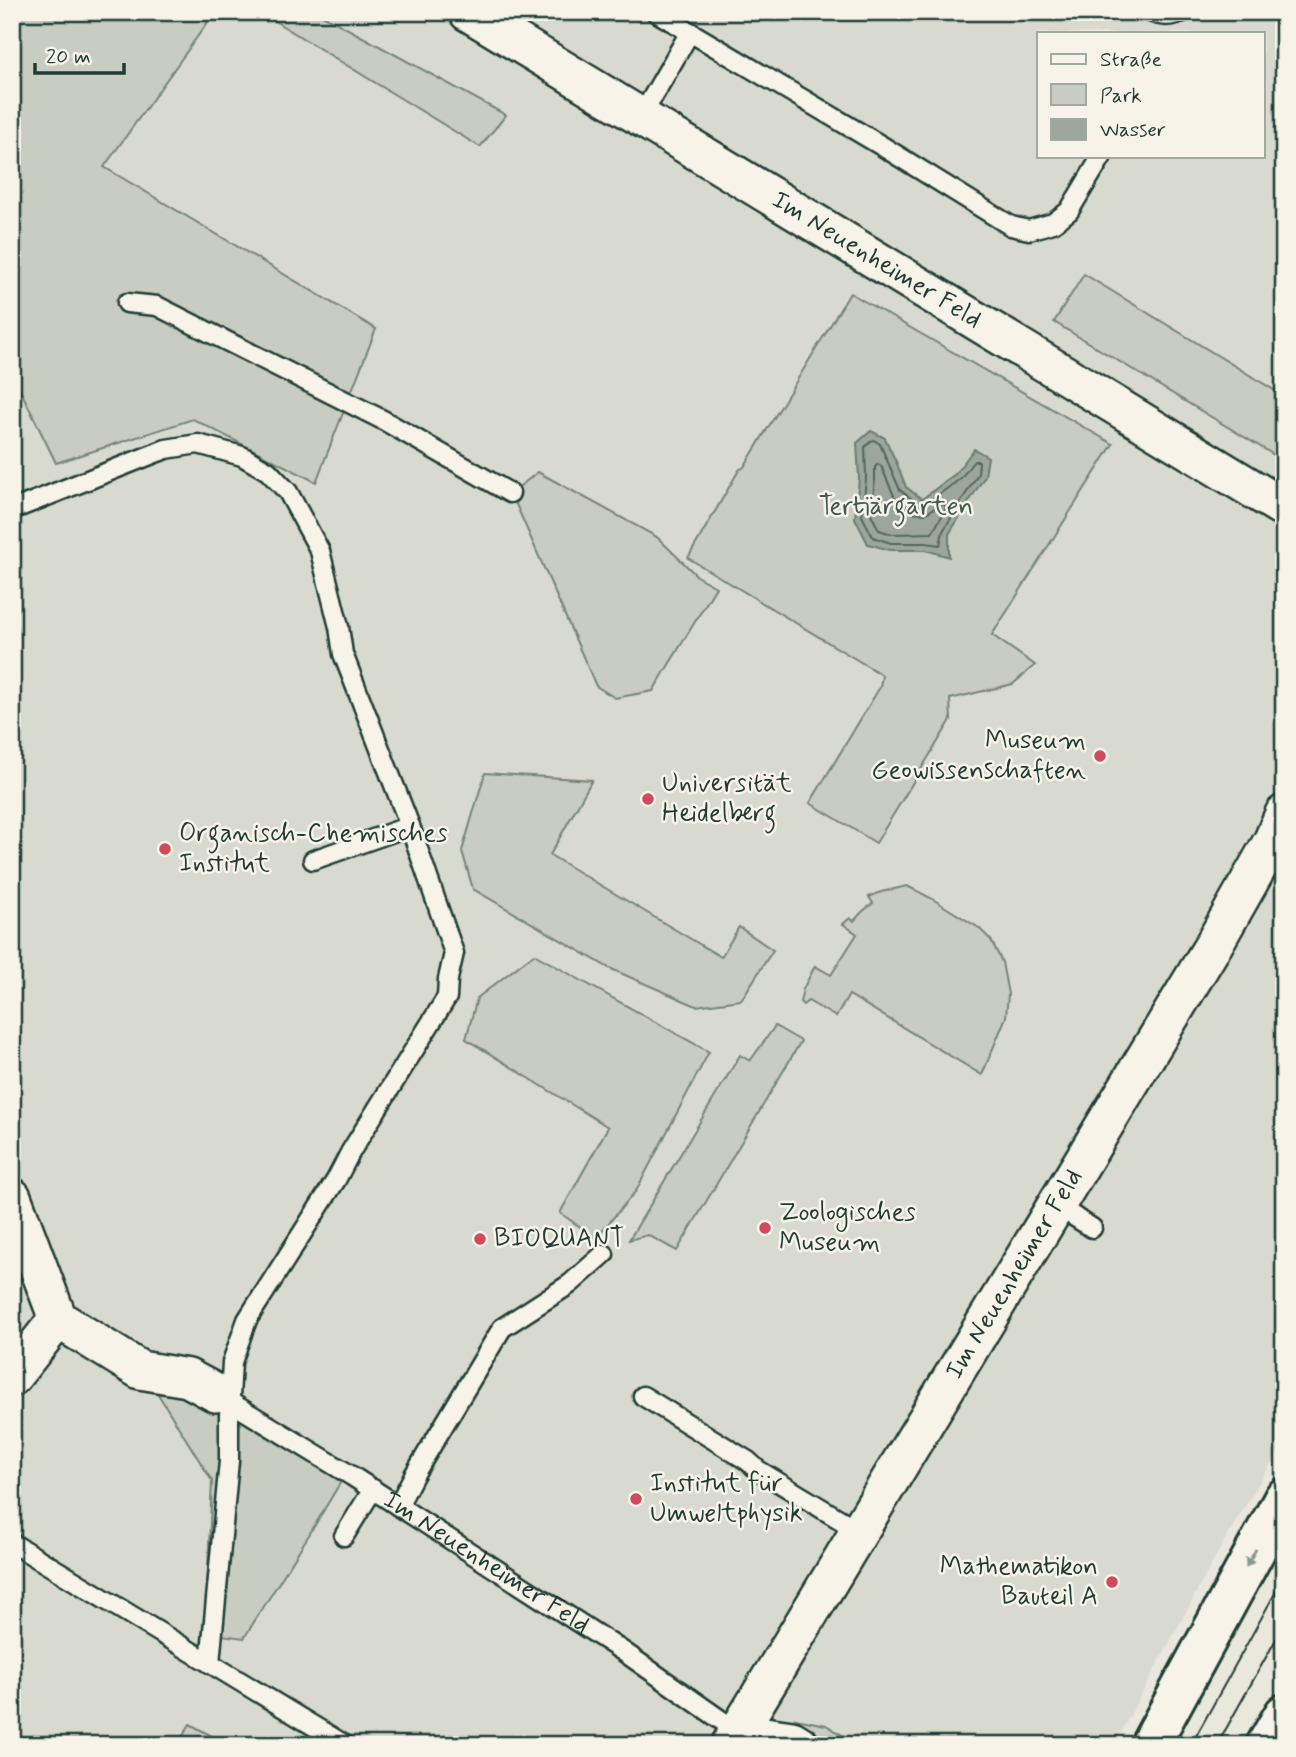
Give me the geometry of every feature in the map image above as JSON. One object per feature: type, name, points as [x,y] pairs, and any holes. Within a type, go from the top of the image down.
[{"type":"main road","points":[[1150,1745],[1284,1499]]},
{"type":"main road","points":[[1266,1745],[1284,1714]]},
{"type":"street","name":"Im Neuenheimer Feld","points":[[468,12],[1284,508]]},
{"type":"street","name":"Im Neuenheimer Feld","points":[[800,1745],[792,1740],[739,1740],[859,1531],[1246,890],[1284,814]]},
{"type":"street","points":[[12,1197],[58,1319],[12,1377]]},
{"type":"street","name":"Im Neuenheimer Feld","points":[[58,1319],[139,1370],[188,1378],[223,1397]]},
{"type":"lane","points":[[656,12],[1011,226],[1029,230],[1053,223],[1069,211],[1101,158]]},
{"type":"lane","points":[[1150,12],[1173,16],[1183,12]]},
{"type":"lane","points":[[1171,32],[1183,12]]},
{"type":"lane","points":[[641,117],[690,32]]},
{"type":"lane","points":[[127,303],[157,306],[383,421],[510,493]]},
{"type":"lane","points":[[12,510],[166,449],[198,444],[242,456],[268,471],[288,492],[320,551],[343,654],[410,826],[454,953],[447,997],[247,1320],[232,1362],[223,1397],[229,1461],[210,1663]]},
{"type":"lane","points":[[313,860],[410,826]]},
{"type":"lane","points":[[1056,1205],[1093,1228]]},
{"type":"lane","points":[[398,1506],[502,1328],[570,1284],[604,1254]]},
{"type":"lane","points":[[643,1396],[859,1531]]},
{"type":"lane","name":"Im Neuenheimer Feld","points":[[223,1397],[373,1489],[624,1652],[739,1740]]},
{"type":"lane","points":[[344,1535],[373,1489]]},
{"type":"lane","points":[[12,1543],[345,1745]]},
{"type":"shaded area","name":"Universität Heidelberg","points":[[12,12],[1284,12],[1284,1442],[1226,1538],[1114,1745],[12,1745]]},
{"type":"green space","points":[[12,12],[215,12],[104,167],[376,329],[316,482],[193,419],[56,463],[12,373]]},
{"type":"green space","points":[[260,12],[317,12],[506,115],[480,147]]},
{"type":"green space","points":[[1084,274],[1284,396],[1284,461],[1054,322]]},
{"type":"green space","name":"Tertiärgarten","points":[[850,293],[1113,444],[992,635],[1035,665],[1013,684],[950,699],[951,720],[876,843],[810,803],[880,687],[882,675],[688,558],[739,470],[744,467]]},
{"type":"green space","points":[[538,472],[657,537],[698,577],[716,587],[653,691],[615,698],[596,686],[511,493]]},
{"type":"green space","points":[[485,773],[592,780],[550,855],[721,957],[739,927],[773,950],[741,1000],[696,1006],[609,968],[473,889],[462,851]]},
{"type":"green space","points":[[907,886],[979,928],[991,940],[1002,962],[1008,994],[1006,1017],[982,1075],[849,995],[836,1017],[808,1001],[803,1005],[800,1002],[803,989],[815,966],[831,975],[857,934],[843,924],[850,918],[854,921],[873,903],[869,897]]},
{"type":"green space","points":[[534,954],[709,1052],[636,1191],[596,1238],[560,1213],[608,1127],[466,1039],[477,998]]},
{"type":"green space","points":[[775,1026],[801,1041],[677,1251],[648,1235],[629,1240],[740,1055],[750,1061]]},
{"type":"green space","points":[[153,1386],[196,1395],[343,1478],[244,1638],[205,1633],[212,1481]]},
{"type":"green space","points":[[796,1719],[826,1725],[858,1745],[829,1745]]},
{"type":"green space","points":[[190,1724],[219,1740],[217,1745],[173,1745],[174,1742],[178,1744]]},
{"type":"water","points":[[871,431],[885,438],[906,487],[922,499],[955,474],[974,449],[988,457],[985,476],[949,534],[949,557],[926,550],[890,550],[868,544],[855,518],[859,478],[857,443]]},
{"type":"tram line","points":[[1191,1745],[1284,1577]]},
{"type":"tram line","points":[[1217,1745],[1284,1625]]},
{"type":"place","name":"Museum Geowissenschaften","points":[[1100,756]]},
{"type":"place","name":"Universität Heidelberg","points":[[648,799]]},
{"type":"place","name":"Organisch-Chemisches Institut","points":[[165,849]]},
{"type":"place","name":"Zoologisches Museum","points":[[765,1228]]},
{"type":"place","name":"BIOQUANT","points":[[480,1239]]},
{"type":"place","name":"Institut für Umweltphysik","points":[[636,1499]]},
{"type":"place","name":"Mathematikon Bauteil A","points":[[1112,1582]]}]
